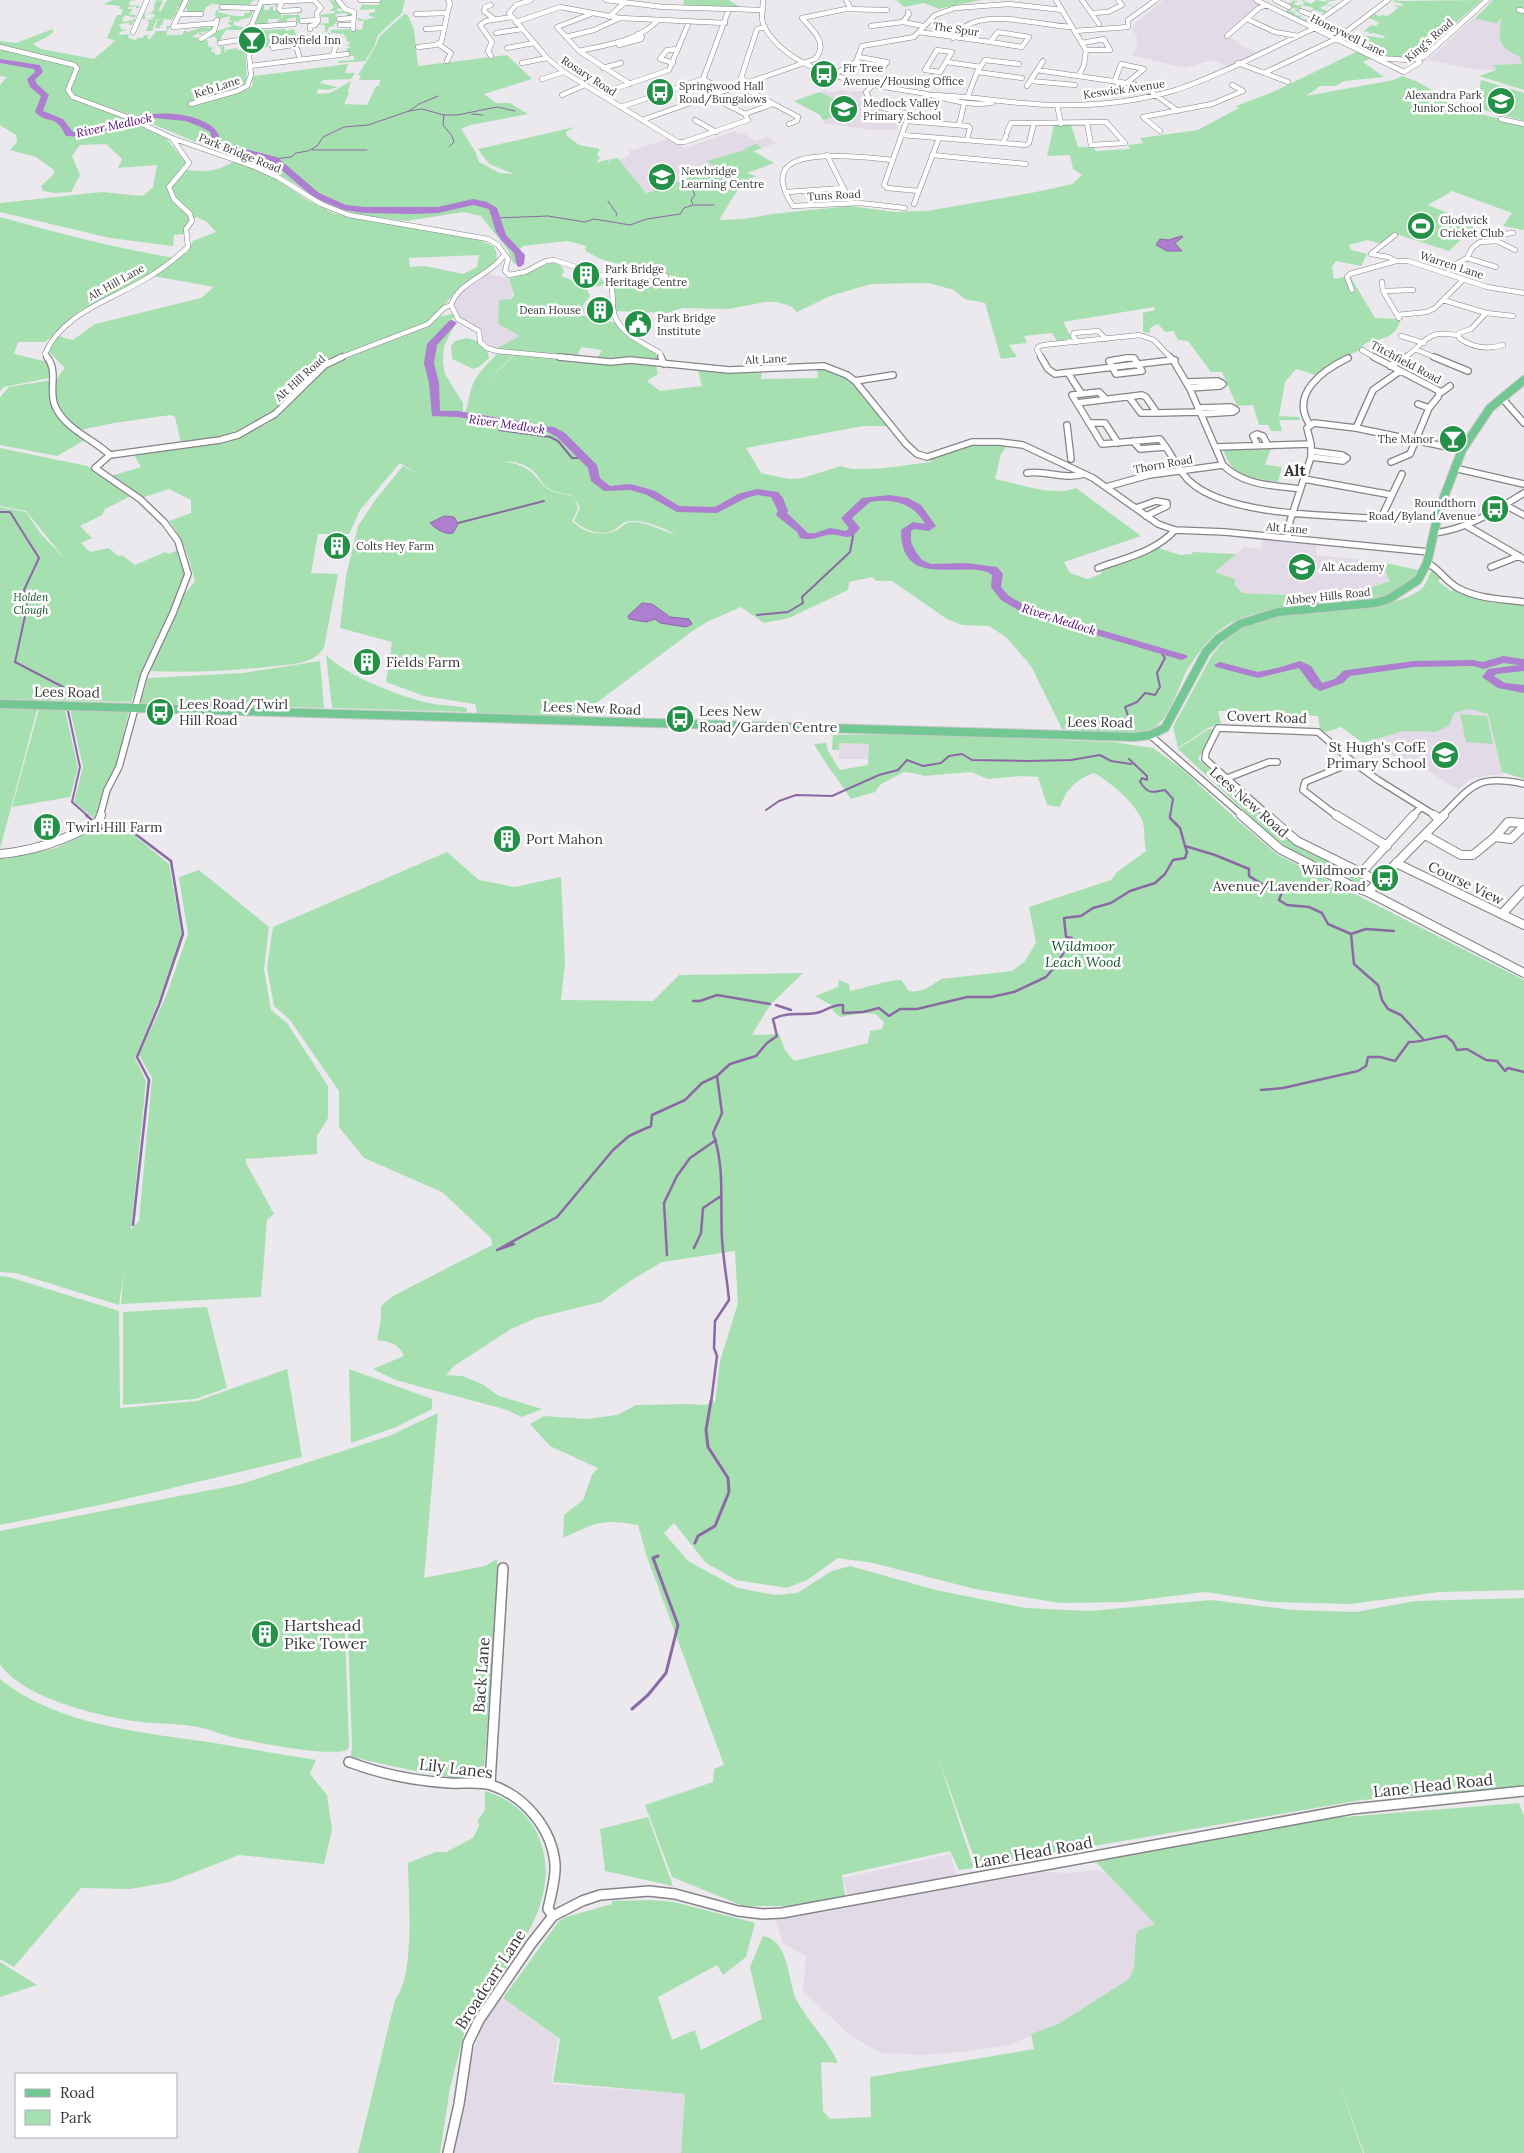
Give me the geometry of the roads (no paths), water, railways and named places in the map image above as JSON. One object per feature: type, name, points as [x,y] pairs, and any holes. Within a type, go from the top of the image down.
[{"type":"main road","name":"Abbey Hills Road","points":[[1150,736],[1165,728],[1206,652],[1218,639],[1231,630],[1252,619],[1278,612],[1350,607],[1389,600],[1418,580],[1427,564],[1439,510],[1462,450],[1490,408],[1524,380]]},
{"type":"main road","name":"Lees Road","points":[[0,704],[134,708]]},
{"type":"main road","name":"Lees New Road","points":[[134,708],[1049,734]]},
{"type":"main road","name":"Lees Road","points":[[1049,734],[1150,736]]},
{"type":"street","points":[[133,32],[146,0]]},
{"type":"street","points":[[186,0],[173,26],[174,28],[217,22],[214,31],[201,39]]},
{"type":"street","points":[[262,1],[312,0],[321,8],[317,13],[318,20]]},
{"type":"street","points":[[338,0],[345,9],[353,14],[355,21],[353,27],[340,25]]},
{"type":"street","points":[[353,14],[359,3],[378,0]]},
{"type":"street","points":[[438,44],[443,36],[443,28],[450,3],[448,0]]},
{"type":"street","points":[[491,56],[488,51],[492,42],[480,25],[483,22],[494,19],[512,17],[509,13],[512,7],[529,0]]},
{"type":"street","points":[[606,0],[678,8],[763,10]]},
{"type":"street","points":[[678,8],[679,0]]},
{"type":"street","points":[[763,0],[764,27],[780,46],[806,64],[832,76],[961,104],[1012,103]]},
{"type":"street","points":[[846,0],[851,9]]},
{"type":"street","points":[[1056,0],[1086,50],[1084,66],[1078,75]]},
{"type":"street","points":[[1082,0],[1099,24]]},
{"type":"street","points":[[1092,13],[1108,12],[1122,4],[1118,0]]},
{"type":"street","points":[[1075,31],[1128,27],[1128,20],[1156,0]]},
{"type":"street","name":"Honeywell Lane","points":[[1256,0],[1338,38],[1404,72]]},
{"type":"street","points":[[1275,0],[1289,5]]},
{"type":"street","name":"Keswick Avenue","points":[[1012,103],[1056,105],[1107,103],[1156,95],[1188,86],[1298,36],[1348,0]]},
{"type":"street","points":[[1264,73],[1338,38],[1388,0]]},
{"type":"street","name":"King's Road","points":[[1404,72],[1420,62],[1417,59],[1427,54],[1487,0]]},
{"type":"street","name":"Keb Lane","points":[[191,104],[210,100],[245,88],[250,82],[246,39],[249,27],[262,1]]},
{"type":"street","points":[[486,1],[492,6],[485,7],[484,11],[494,19]]},
{"type":"street","points":[[282,2],[279,8],[281,11],[299,10]]},
{"type":"street","points":[[609,16],[624,3]]},
{"type":"street","points":[[832,76],[857,59],[862,46],[914,37],[935,15],[956,8],[1009,4],[1062,10]]},
{"type":"street","points":[[1227,36],[1260,8],[1267,5]]},
{"type":"street","points":[[222,7],[258,8]]},
{"type":"street","points":[[516,22],[560,7],[620,18],[724,23]]},
{"type":"street","points":[[703,79],[729,9]]},
{"type":"street","points":[[642,120],[815,60],[821,54],[823,48],[821,42],[802,18],[851,9],[887,10]]},
{"type":"street","points":[[903,22],[909,14],[908,12]]},
{"type":"street","points":[[416,14],[447,13]]},
{"type":"street","points":[[592,13],[557,27],[579,52],[630,84]]},
{"type":"street","points":[[1305,13],[1322,19]]},
{"type":"street","points":[[179,14],[201,14]]},
{"type":"street","points":[[339,19],[353,14],[360,14]]},
{"type":"street","name":"Rosary Road","points":[[512,17],[547,58],[564,72],[678,142],[684,142],[745,122],[748,120],[745,114]]},
{"type":"street","points":[[566,38],[594,30],[620,18]]},
{"type":"street","points":[[953,38],[960,28],[969,23],[993,19],[1072,26]]},
{"type":"street","points":[[1246,19],[1275,32],[1298,36]]},
{"type":"street","points":[[302,21],[318,20]]},
{"type":"street","points":[[310,29],[310,26],[318,20]]},
{"type":"street","points":[[579,52],[615,43],[623,45],[640,40],[642,37],[638,34],[657,23],[657,21]]},
{"type":"street","points":[[600,94],[666,72],[673,63],[690,22]]},
{"type":"street","points":[[871,26],[903,22],[923,26]]},
{"type":"street","points":[[249,27],[294,24]]},
{"type":"street","points":[[748,83],[741,78],[757,29],[764,27]]},
{"type":"street","points":[[426,29],[443,28]]},
{"type":"street","points":[[496,33],[522,29]]},
{"type":"street","points":[[202,32],[210,34]]},
{"type":"street","name":"The Spur","points":[[920,32],[1022,47],[1029,37],[998,32],[990,42]]},
{"type":"street","points":[[1275,32],[1279,42],[1282,43]]},
{"type":"street","points":[[222,42],[246,39]]},
{"type":"street","points":[[328,39],[336,45],[334,55]]},
{"type":"street","points":[[1082,43],[1104,39],[1110,50],[1086,50]]},
{"type":"street","points":[[507,48],[534,43]]},
{"type":"street","points":[[273,48],[283,48],[295,44],[300,60]]},
{"type":"street","points":[[418,47],[438,44],[449,51],[450,59]]},
{"type":"street","name":"Park Bridge Road","points":[[0,47],[74,66],[77,68],[68,90],[74,97],[128,117],[172,138],[255,167],[279,178],[321,204],[349,215],[488,239],[498,244],[504,255]]},
{"type":"street","points":[[673,63],[660,59],[667,50],[678,49]]},
{"type":"street","points":[[937,50],[952,52],[947,62],[940,72],[924,70],[937,50]]},
{"type":"street","points":[[250,66],[347,54]]},
{"type":"street","points":[[522,63],[547,58]]},
{"type":"street","points":[[1377,58],[1417,59]]},
{"type":"street","points":[[857,59],[887,62],[884,66],[857,59]]},
{"type":"street","points":[[968,96],[977,72],[985,60],[1019,64]]},
{"type":"street","points":[[1027,86],[1043,61]]},
{"type":"street","points":[[947,62],[981,67]]},
{"type":"street","points":[[603,68],[620,63]]},
{"type":"street","points":[[1115,80],[1122,64],[1144,68],[1128,82]]},
{"type":"street","points":[[1238,64],[1288,82]]},
{"type":"street","points":[[1037,70],[1128,82],[1147,89],[1178,112]]},
{"type":"street","points":[[542,78],[564,72]]},
{"type":"street","points":[[977,72],[1022,78]]},
{"type":"street","points":[[621,106],[703,79],[724,91]]},
{"type":"street","points":[[1030,81],[1076,84]]},
{"type":"street","points":[[562,95],[585,85]]},
{"type":"street","points":[[1160,131],[1148,124],[1143,118],[1212,104],[1243,91],[1232,85]]},
{"type":"street","points":[[740,86],[798,117],[798,121],[789,124]]},
{"type":"street","points":[[872,86],[866,92],[866,97],[870,102],[888,110],[909,114],[884,185],[887,188],[919,191]]},
{"type":"street","points":[[926,95],[968,96],[1012,103]]},
{"type":"street","points":[[710,96],[745,114],[773,104]]},
{"type":"street","points":[[961,104],[956,99],[968,96],[977,101],[972,104]]},
{"type":"street","points":[[959,125],[961,104]]},
{"type":"street","points":[[1056,105],[1061,124]]},
{"type":"street","points":[[688,122],[701,118]]},
{"type":"street","points":[[1501,119],[1524,124]]},
{"type":"street","points":[[694,120],[716,132]]},
{"type":"street","points":[[907,121],[959,125],[970,128],[967,140]]},
{"type":"street","points":[[1003,143],[1011,124],[1015,122],[1061,124],[1106,122],[1125,143],[1091,145],[1087,123]]},
{"type":"street","points":[[902,135],[1026,145],[1029,144],[1034,123]]},
{"type":"street","name":"Alt Hill Lane","points":[[110,455],[64,418],[55,405],[53,391],[56,371],[54,363],[45,354],[52,339],[96,303],[135,285],[170,262],[188,247],[186,231],[192,221],[190,214],[174,199],[169,187],[189,163],[172,138]]},
{"type":"street","points":[[914,204],[939,138]]},
{"type":"street","points":[[828,155],[851,203]]},
{"type":"street","name":"Tuns Road","points":[[893,160],[828,155],[805,159],[787,169],[782,183],[792,205],[797,207],[851,203],[905,208]]},
{"type":"street","points":[[932,155],[1026,164]]},
{"type":"street","points":[[787,192],[843,188]]},
{"type":"street","points":[[1495,241],[1496,235],[1513,233]]},
{"type":"street","points":[[1394,235],[1371,254],[1388,257],[1396,261]]},
{"type":"street","points":[[1448,274],[1450,268],[1467,258],[1472,248],[1480,242],[1495,241],[1515,250]]},
{"type":"street","points":[[504,255],[508,261],[505,271],[509,275],[525,272],[546,261],[554,260],[607,277],[666,276]]},
{"type":"street","name":"Alt Hill Road","points":[[110,455],[220,440],[238,435],[275,414],[326,366],[354,351],[389,340],[428,324],[444,308],[450,305],[458,291],[498,264],[504,255]]},
{"type":"street","points":[[1467,258],[1496,267]]},
{"type":"street","name":"Warren Lane","points":[[1352,290],[1347,277],[1350,274],[1396,261],[1408,261],[1487,287],[1524,292]]},
{"type":"street","points":[[607,277],[612,284],[614,314],[617,323],[660,353],[664,364]]},
{"type":"street","points":[[1382,282],[1383,291],[1398,316],[1427,312],[1435,308],[1463,280]]},
{"type":"street","points":[[1383,291],[1413,290]]},
{"type":"street","points":[[1442,300],[1486,313],[1514,316]]},
{"type":"street","name":"Alt Lane","points":[[450,305],[457,318],[479,331],[480,342],[492,350],[610,362],[630,360],[742,370],[824,366],[848,375],[855,381],[906,444],[917,454],[927,457],[972,442],[999,442],[1032,448],[1078,470],[1106,487],[1158,524],[1175,530],[1288,538],[1429,552]]},
{"type":"street","points":[[1390,366],[1417,350],[1431,336],[1439,334],[1459,335],[1471,329],[1486,313]]},
{"type":"street","points":[[1077,342],[1073,336],[1074,333],[1098,331],[1106,339]]},
{"type":"street","points":[[1459,335],[1459,338],[1464,343],[1476,348],[1495,348],[1503,345]]},
{"type":"street","points":[[1175,360],[1055,374],[1048,369],[1037,350],[1038,347],[1077,342],[1148,336],[1153,338],[1175,360],[1200,411],[1223,465],[1229,472],[1241,478],[1300,489]]},
{"type":"street","points":[[1401,336],[1424,343]]},
{"type":"street","name":"Titchfield Road","points":[[1362,350],[1439,395]]},
{"type":"street","points":[[1417,350],[1468,371]]},
{"type":"street","points":[[1348,358],[1320,374],[1311,386],[1303,402],[1304,418],[1312,424],[1356,428],[1417,439],[1462,450]]},
{"type":"street","points":[[1356,428],[1373,390],[1400,371]]},
{"type":"street","points":[[1068,373],[1081,393]]},
{"type":"street","points":[[855,381],[893,374]]},
{"type":"street","points":[[1218,381],[1223,384],[1220,386],[1188,385],[1218,381]]},
{"type":"street","points":[[1391,462],[1410,454],[1429,408],[1439,395],[1450,386]]},
{"type":"street","points":[[1106,399],[1099,392],[1072,395],[1102,444],[1132,441],[1140,449],[1166,447],[1180,470],[1195,485],[1222,499],[1293,512],[1370,518],[1382,516],[1402,474]]},
{"type":"street","points":[[1129,397],[1141,414],[1200,411],[1231,407],[1236,410],[1233,412],[1200,411]]},
{"type":"street","points":[[1077,402],[1146,397],[1157,414]]},
{"type":"street","points":[[1502,398],[1524,423]]},
{"type":"street","points":[[1418,404],[1429,408]]},
{"type":"street","points":[[1089,423],[1106,423],[1118,443]]},
{"type":"street","points":[[1288,538],[1293,512],[1311,454],[1311,444],[1307,428],[1312,424]]},
{"type":"street","points":[[1062,462],[1071,459],[1067,426]]},
{"type":"street","points":[[1257,444],[1253,436],[1257,434],[1262,436],[1267,444]]},
{"type":"street","points":[[1216,447],[1257,444],[1311,444]]},
{"type":"street","points":[[1311,454],[1342,454],[1347,458],[1343,461],[1311,454]]},
{"type":"street","points":[[0,854],[58,846],[98,821],[107,790],[119,768],[134,708],[149,662],[173,613],[188,574],[178,541],[168,526],[140,500],[95,468],[110,455]]},
{"type":"street","name":"Alt Lane","points":[[1071,459],[1078,463],[1078,470]]},
{"type":"street","name":"Thorn Road","points":[[1106,487],[1141,477],[1223,465]]},
{"type":"street","points":[[1454,468],[1524,484]]},
{"type":"street","points":[[1026,473],[1035,470],[1058,478],[1084,474]]},
{"type":"street","points":[[1304,479],[1392,495]]},
{"type":"street","points":[[1434,533],[1449,532],[1467,526],[1524,493]]},
{"type":"street","points":[[1136,508],[1156,501],[1167,503],[1168,506],[1146,516]]},
{"type":"street","points":[[1505,504],[1524,515]]},
{"type":"street","points":[[1467,526],[1522,557]]},
{"type":"street","points":[[1098,568],[1160,544],[1175,530]]},
{"type":"street","points":[[1491,567],[1522,557]]},
{"type":"street","points":[[1427,564],[1436,567],[1449,583],[1459,588],[1474,593],[1524,602]]},
{"type":"street","name":"Covert Road","points":[[1378,881],[1297,842],[1207,762],[1205,756],[1218,728],[1225,726],[1318,732],[1353,762],[1420,808],[1439,818]]},
{"type":"street","name":"Lees New Road","points":[[1150,736],[1280,849],[1350,885],[1368,892],[1524,974]]},
{"type":"street","points":[[1225,779],[1269,762],[1277,762]]},
{"type":"street","points":[[1353,762],[1304,782],[1303,790],[1345,822],[1387,846]]},
{"type":"street","points":[[1368,892],[1474,784],[1483,781],[1506,780],[1524,784]]},
{"type":"street","points":[[1362,872],[1420,808]]},
{"type":"street","points":[[1425,835],[1461,855],[1473,855],[1508,822],[1524,824]]},
{"type":"street","points":[[1494,837],[1511,839],[1524,824]]},
{"type":"street","name":"Course View","points":[[1396,863],[1524,925]]},
{"type":"street","points":[[1502,914],[1524,890]]},
{"type":"street","name":"Back Lane","points":[[490,1784],[503,1568]]},
{"type":"street","name":"Lily Lanes","points":[[349,1762],[370,1771],[448,1783],[490,1784],[513,1794],[528,1807],[546,1830],[555,1864],[548,1909],[553,1916]]},
{"type":"street","name":"Lane Head Road","points":[[553,1916],[582,1901],[600,1895],[649,1891],[675,1894],[738,1911],[763,1914],[782,1913],[1352,1809],[1524,1791]]},
{"type":"street","name":"Broadcarr Lane","points":[[448,2153],[459,2104],[468,2043],[479,2020],[531,1944],[553,1916]]},
{"type":"waterway","name":"River Medlock","points":[[0,61],[37,67],[39,72],[31,79],[33,85],[45,95],[39,112],[60,120],[67,127],[69,134],[94,132],[146,116],[180,117],[210,128],[216,136],[217,144],[274,159],[316,195],[344,207],[364,210],[414,211],[438,210],[473,202],[484,204],[493,208],[502,235],[520,255],[520,264]]},
{"type":"waterway","points":[[409,111],[419,104],[438,96]]},
{"type":"waterway","points":[[444,115],[457,115],[497,107],[515,111]]},
{"type":"waterway","points":[[409,111],[422,109],[444,115]]},
{"type":"waterway","points":[[274,159],[291,157],[296,153],[308,151],[317,146],[323,137],[344,127],[368,125],[409,111]]},
{"type":"waterway","points":[[472,114],[483,115]]},
{"type":"waterway","points":[[444,115],[443,125],[452,136],[454,142],[449,147]]},
{"type":"waterway","points":[[312,150],[367,150]]},
{"type":"waterway","points":[[496,218],[548,216],[585,222],[594,219],[630,225],[647,219],[680,214],[684,208],[693,205],[691,200],[695,195],[692,189],[699,183],[709,181]]},
{"type":"waterway","points":[[608,201],[617,214],[616,216]]},
{"type":"waterway","points":[[694,205],[714,205]]},
{"type":"waterway","name":"River Medlock","points":[[452,323],[432,344],[429,363],[434,383],[435,414],[458,414],[518,424],[527,428],[550,429],[561,435],[593,467],[595,479],[608,489],[630,487],[641,490],[651,493],[677,509],[717,510],[742,496],[757,492],[774,494],[778,498],[783,511],[781,514],[802,531],[804,536],[816,536],[830,531],[844,535],[850,534],[855,528],[846,518],[866,500],[890,498],[905,501],[923,512],[931,526],[929,528],[913,525],[906,530],[906,542],[918,562],[929,567],[967,566],[993,569],[998,574],[996,587],[1005,598],[1029,612],[1182,657]]},
{"type":"waterway","points":[[499,430],[550,437],[558,441],[572,458],[582,458]]},
{"type":"waterway","points":[[458,523],[544,501]]},
{"type":"waterway","points":[[0,512],[10,512],[39,558],[24,590],[27,607],[15,662],[63,687],[65,697]]},
{"type":"waterway","points":[[757,615],[788,612],[803,603],[802,597],[850,552],[853,536],[850,534]]},
{"type":"waterway","points":[[1128,716],[1125,707],[1137,702],[1145,693],[1155,695],[1160,687],[1157,673],[1165,658],[1160,651]]},
{"type":"waterway","name":"River Medlock","points":[[1220,665],[1258,675],[1284,670],[1300,664],[1306,668],[1320,687],[1339,681],[1347,673],[1414,664],[1473,663],[1484,666],[1503,659],[1523,662],[1524,664]]},
{"type":"waterway","name":"River Medlock","points":[[1523,667],[1492,671],[1488,677],[1502,686],[1524,689]]},
{"type":"waterway","points":[[68,711],[80,767],[72,802],[88,816]]},
{"type":"waterway","points":[[766,810],[779,801],[796,795],[832,796],[879,775],[898,770],[907,760],[923,766],[941,763],[949,756],[962,754],[972,760],[1028,761],[1071,760],[1100,755],[1111,761],[1131,764]]},
{"type":"waterway","points":[[1129,759],[1147,776],[1147,780],[1142,778],[1140,782],[1145,789],[1153,792],[1165,790],[1173,799],[1170,816]]},
{"type":"waterway","points":[[86,815],[92,820]]},
{"type":"waterway","points":[[1170,816],[1180,828],[1185,846]]},
{"type":"waterway","points":[[98,826],[103,829],[134,833],[171,861],[183,934],[159,1005],[137,1057],[149,1080],[133,1225]]},
{"type":"waterway","points":[[717,1076],[730,1064],[756,1056],[767,1043],[777,1036],[773,1019],[778,1017],[789,1014],[816,1013],[839,1005],[843,1005],[843,1013],[863,1012],[879,1008],[889,1016],[900,1009],[917,1009],[967,997],[991,997],[1014,992],[1046,977],[1057,964],[1072,938],[1066,937],[1064,918],[1081,916],[1093,908],[1111,903],[1130,891],[1155,883],[1165,874],[1173,860],[1185,858],[1187,852],[1185,846]]},
{"type":"waterway","points":[[1185,846],[1215,855],[1249,869],[1249,876],[1270,889],[1276,887],[1282,892],[1279,900],[1287,905],[1309,907],[1322,913],[1328,924],[1351,934]]},
{"type":"waterway","points":[[1351,934],[1366,929],[1394,931]]},
{"type":"waterway","points":[[1351,934],[1354,964],[1378,985],[1382,1000],[1388,1009],[1401,1015],[1423,1039]]},
{"type":"waterway","points":[[693,1001],[700,1001],[717,995],[770,1004]]},
{"type":"waterway","points":[[776,1005],[791,1010]]},
{"type":"waterway","points":[[1261,1090],[1283,1088],[1358,1071],[1366,1066],[1368,1057],[1380,1057],[1395,1061],[1409,1042],[1446,1036],[1453,1042],[1457,1050],[1467,1049],[1486,1060],[1497,1061],[1505,1071],[1508,1068],[1524,1072]]},
{"type":"waterway","points":[[514,1244],[497,1250],[557,1217],[613,1150],[629,1136],[651,1126],[652,1115],[685,1100],[702,1083],[717,1076]]},
{"type":"waterway","points":[[715,1140],[713,1133],[722,1113],[717,1076]]},
{"type":"waterway","points":[[667,1255],[664,1203],[677,1176],[690,1158],[715,1140]]},
{"type":"waterway","points":[[711,1403],[717,1356],[714,1348],[715,1321],[729,1300],[722,1238],[721,1171],[715,1140]]},
{"type":"waterway","points":[[694,1248],[701,1233],[703,1208],[721,1196]]},
{"type":"waterway","points":[[695,1543],[698,1536],[715,1526],[729,1492],[728,1478],[708,1447],[706,1430],[711,1401]]},
{"type":"waterway","points":[[632,1709],[648,1695],[666,1673],[678,1625],[653,1558],[658,1556]]},
{"type":"place","name":"Daisyfield Inn","points":[[252,40]]},
{"type":"place","name":"Fir Tree Avenue/Housing Office","points":[[824,74]]},
{"type":"place","name":"Springwood Hall Road/Bungalows","points":[[660,92]]},
{"type":"place","name":"Alexandra Park Junior School","points":[[1501,101]]},
{"type":"place","name":"Medlock Valley Primary School","points":[[844,109]]},
{"type":"place","name":"Newbridge Learning Centre","points":[[662,177]]},
{"type":"place","name":"Glodwick Cricket Club","points":[[1421,226]]},
{"type":"place","name":"Park Bridge Heritage Centre","points":[[586,275]]},
{"type":"place","name":"Dean House","points":[[600,310]]},
{"type":"place","name":"Park Bridge Institute","points":[[638,324]]},
{"type":"place","name":"The Manor","points":[[1453,439]]},
{"type":"place","name":"Roundthorn Road/Byland Avenue","points":[[1495,509]]},
{"type":"place","name":"Colts Hey Farm","points":[[337,546]]},
{"type":"place","name":"Alt Academy","points":[[1302,567]]},
{"type":"place","name":"Fields Farm","points":[[367,662]]},
{"type":"place","name":"Lees Road/Twirl Hill Road","points":[[160,712]]},
{"type":"place","name":"Lees New Road/Garden Centre","points":[[680,719]]},
{"type":"place","name":"St Hugh's CofE Primary School","points":[[1445,755]]},
{"type":"place","name":"Twirl Hill Farm","points":[[47,827]]},
{"type":"place","name":"Port Mahon","points":[[507,839]]},
{"type":"place","name":"Wildmoor Avenue/Lavender Road","points":[[1385,878]]},
{"type":"place","name":"Hartshead Pike Tower","points":[[265,1634]]},
{"type":"district","name":"Alt","points":[[1295,470]]},
{"type":"park label","name":"Holden Clough","points":[[31,603]]},
{"type":"park label","name":"Wildmoor Leach Wood","points":[[1083,954]]}]
